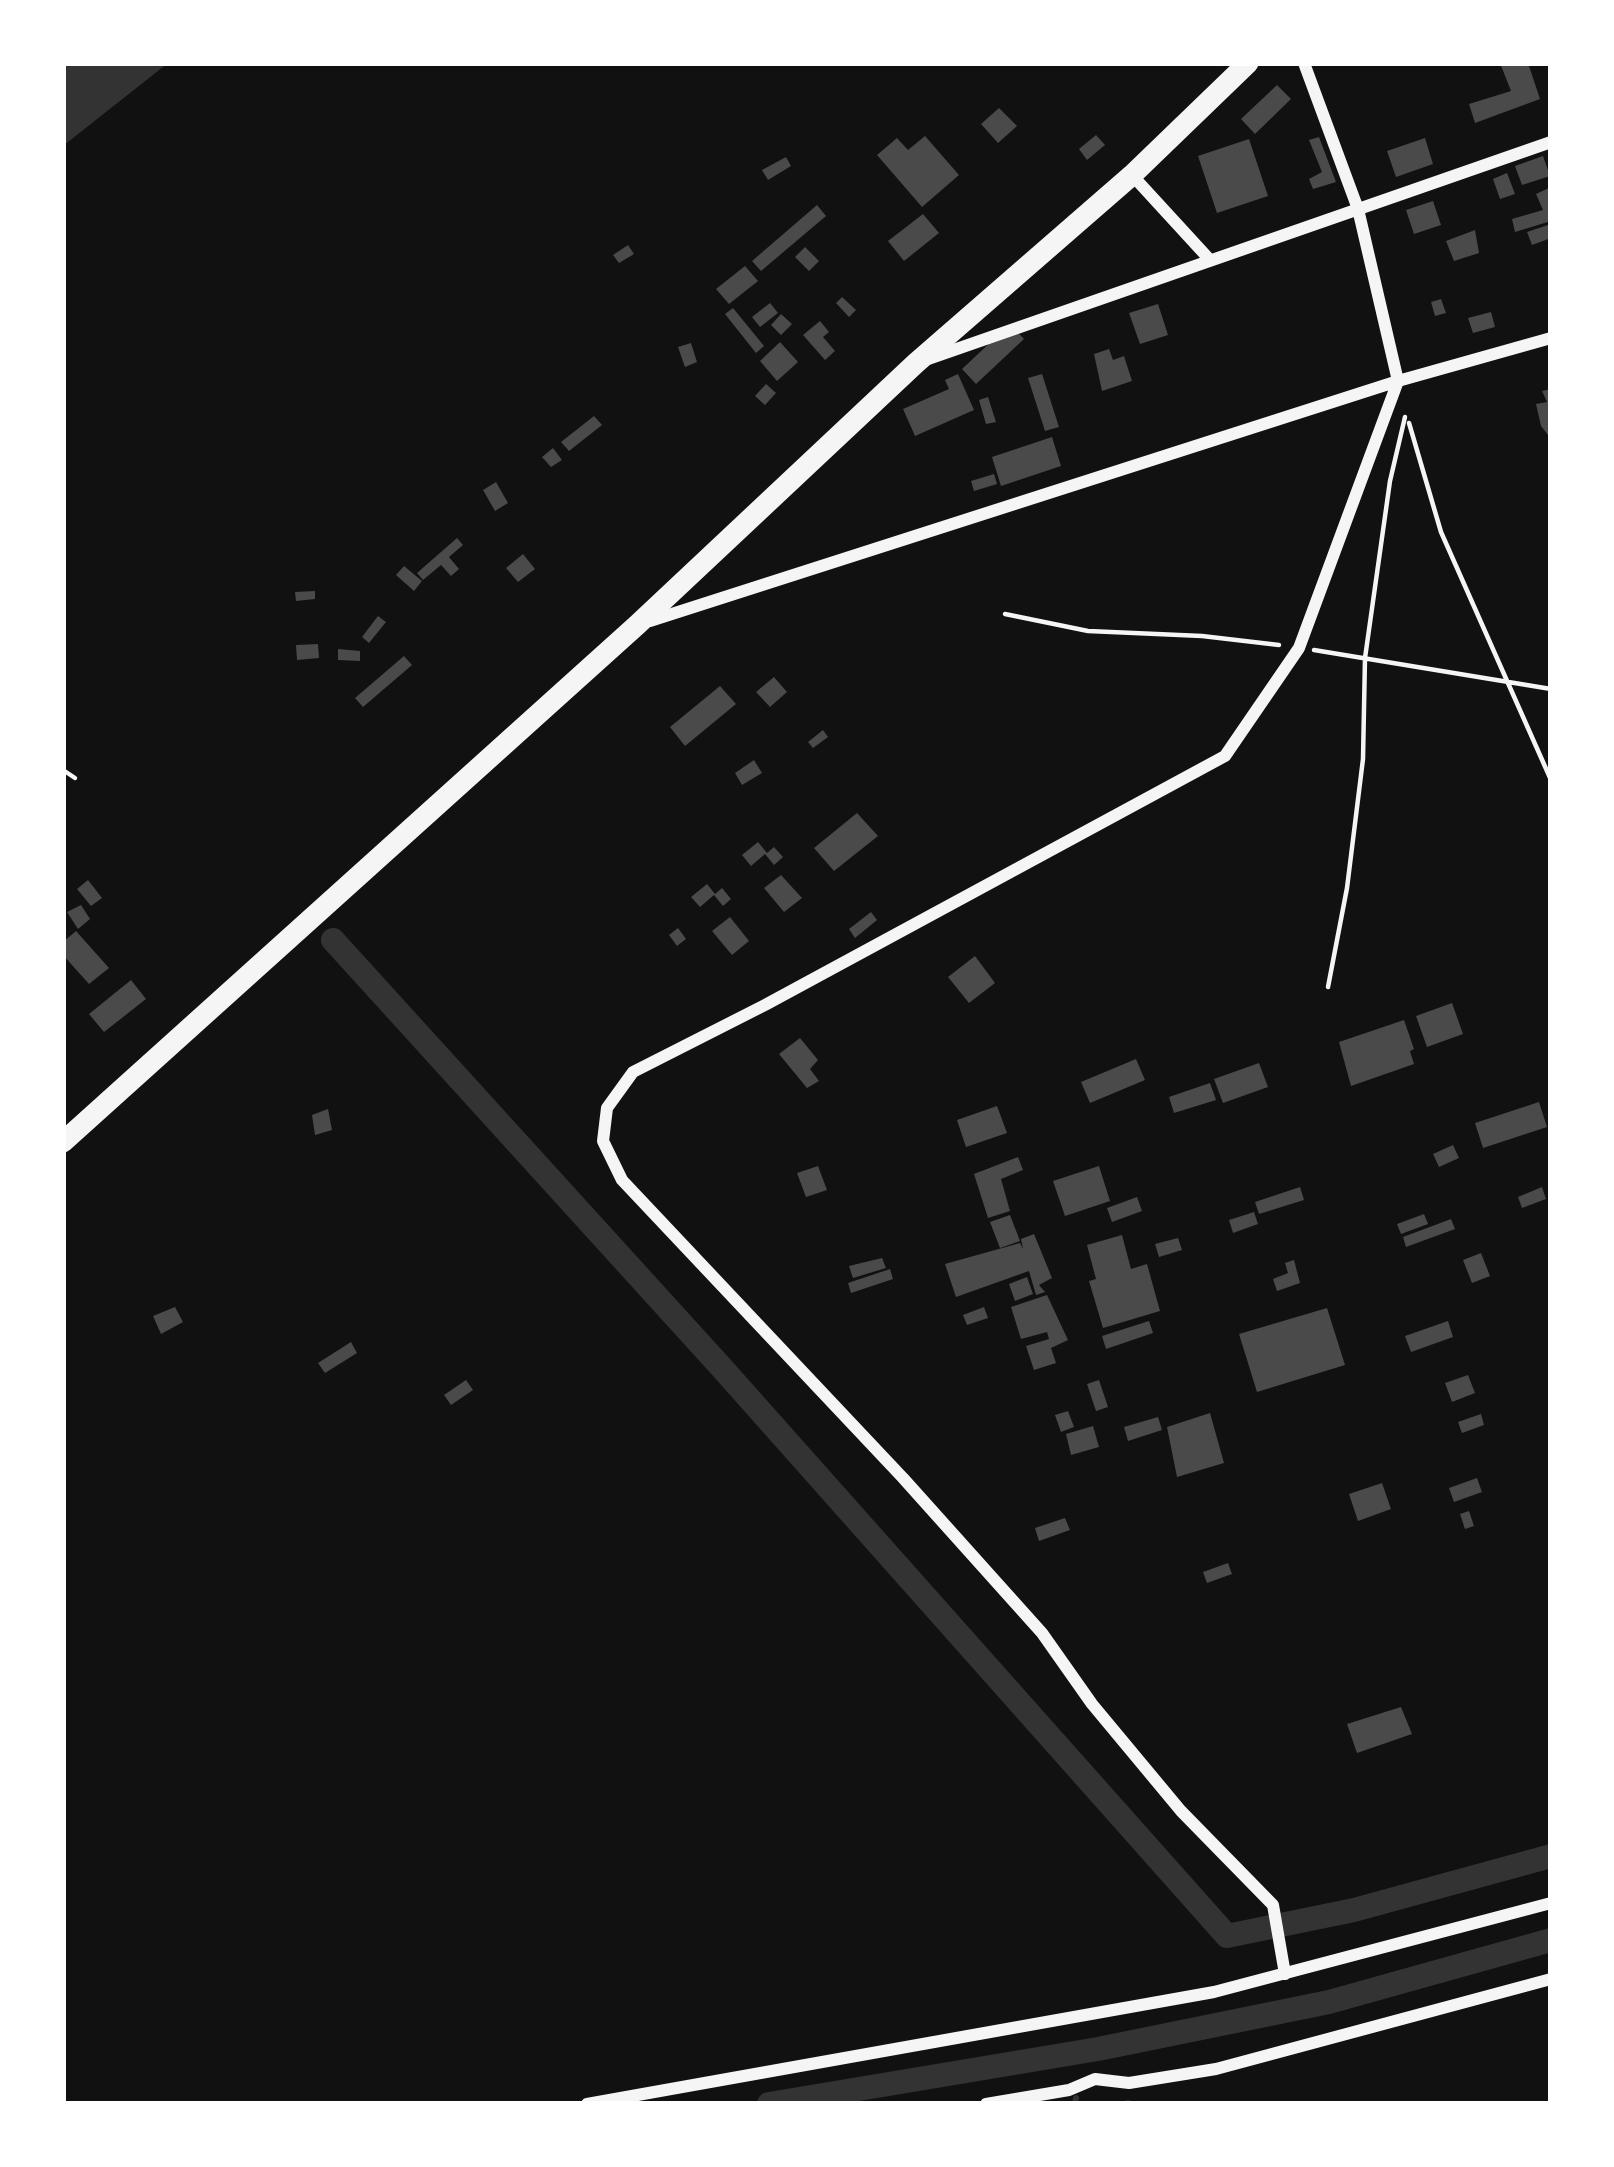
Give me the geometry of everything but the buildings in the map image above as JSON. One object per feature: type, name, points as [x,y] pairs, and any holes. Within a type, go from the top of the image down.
[{"type":"main road","points":[[63,1142],[637,625],[916,364],[1132,175],[1248,63]]},
{"type":"street","points":[[1286,1974],[1273,1904],[1181,1810],[1092,1704],[1042,1633],[903,1478],[622,1180],[603,1141],[608,1108],[633,1072],[1225,756],[1299,647],[1398,381],[1358,209],[1304,63]]},
{"type":"street","points":[[916,364],[1551,142]]},
{"type":"street","points":[[1132,175],[1210,260]]},
{"type":"street","points":[[637,625],[1398,381],[1551,338]]},
{"type":"street","points":[[587,2104],[1214,1992],[1551,1903]]},
{"type":"street","points":[[986,2104],[1069,2090],[1095,2079],[1129,2083],[1216,2069],[1551,1979]]},
{"type":"path","points":[[1328,987],[1358,802],[1365,658],[1380,548],[1414,377]]},
{"type":"path","points":[[1409,422],[1441,532],[1551,780]]},
{"type":"path","points":[[63,770],[75,778]]},
{"type":"shaded area","points":[[63,63],[168,63],[63,146]]},
{"type":"waterway","points":[[333,940],[1227,1936],[1354,1910],[1551,1856]]},
{"type":"waterway","points":[[769,2104],[1098,2049],[1329,2002],[1551,1940]]},
{"type":"waterway","points":[[1075,2104],[1076,2098]]}]
